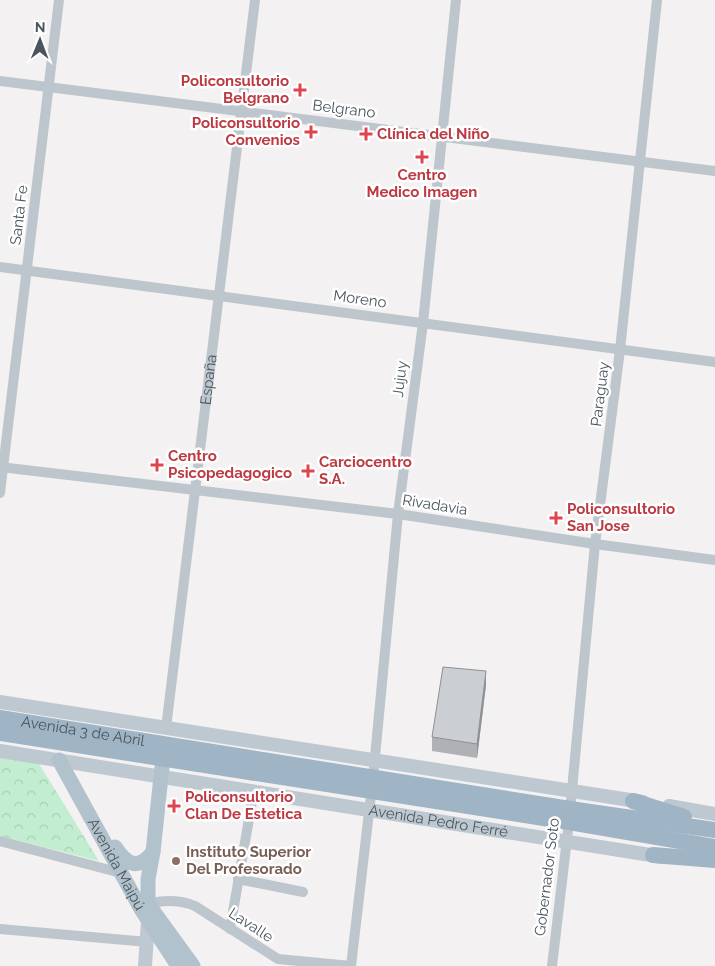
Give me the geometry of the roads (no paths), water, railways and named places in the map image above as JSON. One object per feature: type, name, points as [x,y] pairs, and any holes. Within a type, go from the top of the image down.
[{"type":"highway","name":"Avenida 3 de Abril","points":[[0,718],[165,744]]},
{"type":"highway","name":"Avenida 3 de Abril","points":[[0,733],[165,744]]},
{"type":"highway","name":"Avenida Pedro Ferré","points":[[165,744],[372,785],[570,816],[715,847]]},
{"type":"highway","points":[[633,801],[663,812],[715,825]]},
{"type":"highway","name":"Avenida Pedro Ferré","points":[[570,816],[715,830]]},
{"type":"highway","points":[[653,855],[715,860]]},
{"type":"main road","name":"Avenida 3 de Abril","points":[[0,702],[68,712],[165,744]]},
{"type":"main road","points":[[145,966],[148,921],[144,905],[153,852],[165,744],[374,761],[715,814]]},
{"type":"main road","points":[[0,751],[161,776]]},
{"type":"main road","name":"Avenida Maipú","points":[[59,760],[121,873],[193,966]]},
{"type":"main road","name":"Avenida Pedro Ferré","points":[[161,776],[715,865]]},
{"type":"main road","points":[[80,799],[123,859],[128,863],[147,860],[153,852]]},
{"type":"main road","name":"Avenida Maipú","points":[[148,921],[178,966]]},
{"type":"street","name":"Santa Fe","points":[[0,493],[59,0]]},
{"type":"street","name":"España","points":[[165,744],[255,0]]},
{"type":"street","name":"Jujuy","points":[[351,966],[372,785],[398,514],[423,323],[456,0]]},
{"type":"street","name":"Paraguay","points":[[572,792],[595,544],[620,350],[657,0]]},
{"type":"street","name":"Belgrano","points":[[0,81],[715,171]]},
{"type":"street","name":"Moreno","points":[[0,267],[715,362]]},
{"type":"street","name":"Rivadavia","points":[[2,467],[398,514],[715,560]]},
{"type":"street","points":[[230,929],[254,790]]},
{"type":"street","name":"Gobernador Soto","points":[[552,966],[572,792]]},
{"type":"street","points":[[0,841],[121,873]]},
{"type":"street","points":[[238,880],[303,892]]},
{"type":"street","name":"Lavalle","points":[[144,905],[161,901],[184,901],[195,906],[278,959],[351,966]]},
{"type":"street","points":[[0,929],[148,942]]},
{"type":"place","name":"Policonsultorio Belgrano","points":[[300,90]]},
{"type":"place","name":"Policonsultorio Convenios","points":[[311,132]]},
{"type":"place","name":"Clínica del Niño","points":[[366,134]]},
{"type":"place","name":"Centro Medico Imagen","points":[[422,157]]},
{"type":"place","name":"Centro Psicopedagogico","points":[[157,465]]},
{"type":"place","name":"Carciocentro S.A.","points":[[308,471]]},
{"type":"place","name":"Policonsultorio San Jose","points":[[556,518]]},
{"type":"place","name":"Policonsultorio Clan De Estetica","points":[[174,806]]},
{"type":"place","name":"Instituto Superior Del Profesorado","points":[[176,861]]}]
